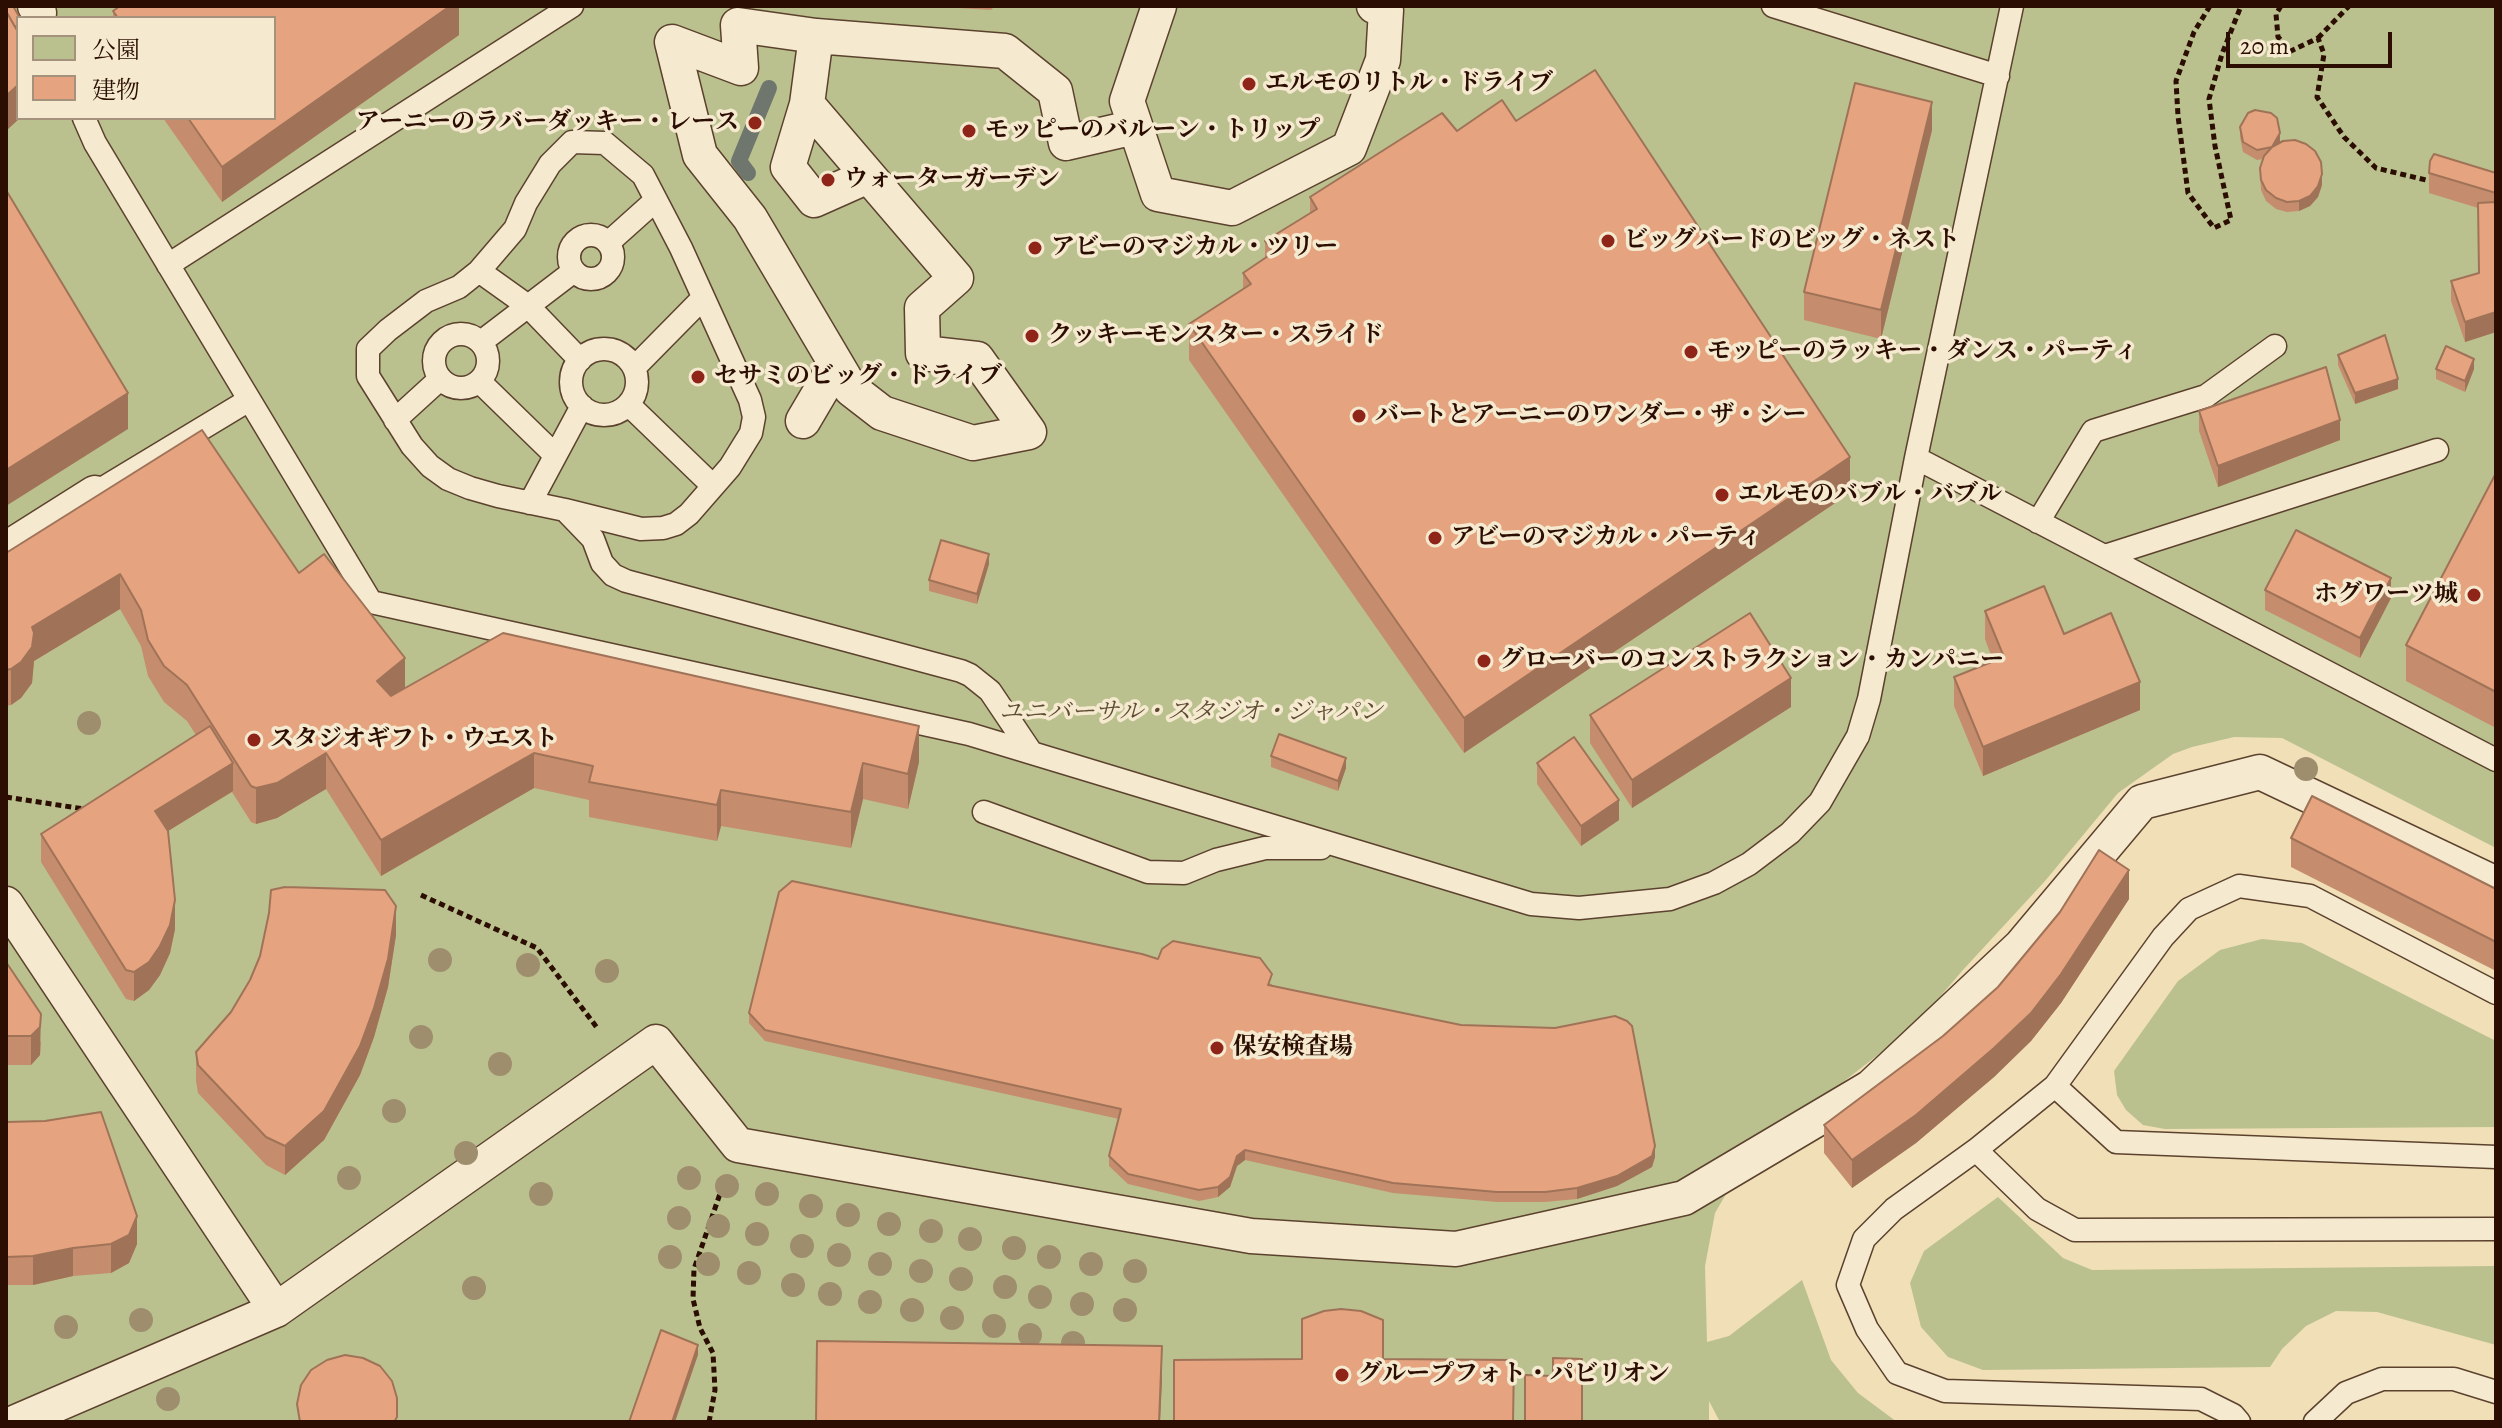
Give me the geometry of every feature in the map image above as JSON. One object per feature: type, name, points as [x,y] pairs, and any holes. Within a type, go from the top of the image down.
[{"type":"street","points":[[1159,6],[1127,101],[1158,194],[1232,208],[1349,148],[1383,60],[1384,7]]},
{"type":"street","points":[[807,104],[956,278],[922,308],[923,353],[977,359],[1029,432],[973,443],[882,413],[851,389],[750,218],[700,155],[672,42],[741,68],[738,25],[816,36],[1005,51],[1055,91],[1066,143],[1135,127]]},
{"type":"street","points":[[816,36],[807,104],[788,167],[814,200],[868,176]]},
{"type":"street","points":[[803,421],[836,365]]},
{"type":"street","points":[[6,549],[95,493]]},
{"type":"street","points":[[16,1422],[276,1310],[656,1042],[738,1145],[1251,1236],[1456,1249],[1684,1198],[1871,1087],[2021,946],[2142,802],[2260,772],[2496,884]]},
{"type":"street","points":[[13,916],[276,1310]]},
{"type":"lane","points":[[168,265],[572,6]]},
{"type":"lane","points":[[1773,6],[1998,76]]},
{"type":"lane","points":[[85,120],[95,143],[371,602],[969,734],[1531,904],[1579,908],[1670,899],[1714,883],[1749,864],[1790,833],[1820,802],[1858,736],[1869,699],[1916,458],[2012,6]]},
{"type":"lane","points":[[572,142],[605,143],[643,175],[681,248],[750,400],[754,417],[751,433],[730,467],[689,514],[676,524],[641,529],[498,496],[448,479],[430,466],[412,446],[368,376],[368,349],[426,301],[459,287],[479,271],[515,229],[526,203],[550,164],[572,142]]},
{"type":"lane","points":[[608,243],[656,200]]},
{"type":"lane","points":[[593,234],[608,243],[613,258],[606,274],[589,279],[574,271],[568,255],[577,240],[593,234]]},
{"type":"lane","points":[[479,271],[528,306],[580,360]]},
{"type":"lane","points":[[481,342],[574,271]]},
{"type":"lane","points":[[634,368],[702,299]]},
{"type":"lane","points":[[461,333],[481,342],[488,362],[479,381],[470,387],[460,388],[449,386],[440,379],[433,359],[442,341],[461,333]]},
{"type":"lane","points":[[2038,522],[2093,431],[2206,396],[2275,346]]},
{"type":"lane","points":[[603,349],[616,351],[627,357],[634,368],[638,381],[636,394],[629,405],[618,412],[606,416],[593,414],[574,396],[571,384],[573,371],[590,352],[603,349]]},
{"type":"lane","points":[[395,420],[440,379]]},
{"type":"lane","points":[[479,381],[555,455]]},
{"type":"lane","points":[[95,493],[249,400]]},
{"type":"lane","points":[[629,405],[713,486]]},
{"type":"lane","points":[[530,503],[582,406]]},
{"type":"lane","points":[[2105,556],[2437,450]]},
{"type":"lane","points":[[1916,458],[2496,760]]},
{"type":"lane","points":[[565,510],[593,539],[602,563],[613,575],[626,581],[970,675],[990,691],[1031,752]]},
{"type":"lane","points":[[984,812],[1148,872],[1184,873],[1216,860],[1265,848],[1346,848]]},
{"type":"lane","points":[[2239,1422],[2233,1415],[2201,1399],[1945,1391],[1897,1373],[1867,1329],[1848,1285],[1864,1239],[1894,1209],[1976,1150],[2055,1086],[2163,937],[2189,909],[2239,886],[2310,896],[2496,993]]},
{"type":"lane","points":[[2055,1086],[2116,1142],[2496,1157]]},
{"type":"lane","points":[[1976,1150],[2037,1209],[2075,1230],[2496,1229]]},
{"type":"lane","points":[[2315,1422],[2346,1393],[2382,1379],[2454,1379],[2496,1392]]},
{"type":"path","points":[[2210,6],[2194,32],[2176,81],[2188,193],[2214,228],[2231,220],[2215,146],[2209,99],[2241,6]]},
{"type":"path","points":[[2281,6],[2276,14],[2278,37],[2291,51],[2318,38],[2349,6]]},
{"type":"path","points":[[2318,38],[2324,54],[2317,97],[2344,137],[2376,168],[2430,181]]},
{"type":"path","points":[[6,797],[89,810]]},
{"type":"path","points":[[421,895],[537,948],[625,1065]]},
{"type":"path","points":[[709,1422],[715,1390],[713,1353],[700,1328],[693,1299],[694,1269],[738,1145]]},
{"type":"green space","name":"ユニバーサル・スタジオ・ジャパン","points":[[6,6],[2496,6],[2496,848],[2282,738],[2234,737],[2192,747],[2173,754],[2118,793],[2045,881],[1915,1026],[1748,1156],[1715,1213],[1705,1266],[1707,1342],[1729,1336],[1802,1280],[1831,1360],[1858,1393],[1897,1422],[1720,1422],[1709,1401],[1709,1422],[6,1422]]},
{"type":"green space","points":[[2262,939],[2302,943],[2496,1041],[2496,1127],[2165,1129],[2143,1125],[2126,1110],[2117,1095],[2114,1071],[2178,981],[2220,950]]},
{"type":"green space","points":[[1998,1197],[2063,1258],[2092,1270],[2496,1266],[2496,1345],[2377,1312],[2336,1311],[2306,1326],[2282,1349],[2270,1367],[1983,1370],[1948,1357],[1921,1327],[1910,1283],[1924,1251]]},
{"type":"building","points":[[6,6],[13,6],[19,16],[16,16],[15,27]]},
{"type":"building","points":[[120,6],[450,6],[222,167],[189,120],[276,120],[276,16],[117,16],[113,11]]},
{"type":"building","points":[[6,11],[16,28],[16,87],[6,96]]},
{"type":"building","points":[[1595,70],[1850,457],[1464,718],[1189,324],[1251,284],[1243,273],[1274,252],[1265,241],[1317,209],[1310,197],[1442,113],[1457,131],[1502,100],[1516,121]]},
{"type":"building","points":[[1855,83],[1932,102],[1881,310],[1804,292]]},
{"type":"building","points":[[2255,110],[2271,113],[2277,118],[2280,133],[2272,147],[2257,150],[2243,142],[2240,127],[2248,113]]},
{"type":"building","points":[[2295,140],[2315,151],[2321,162],[2322,174],[2310,196],[2287,202],[2266,190],[2260,168],[2264,156],[2283,141]]},
{"type":"building","points":[[2434,154],[2496,173],[2496,193],[2429,173]]},
{"type":"building","points":[[6,190],[128,393],[6,470]]},
{"type":"building","points":[[2496,202],[2496,312],[2465,322],[2451,281],[2479,273],[2478,203]]},
{"type":"building","points":[[2385,335],[2398,379],[2355,393],[2338,355]]},
{"type":"building","points":[[2446,346],[2474,359],[2465,381],[2436,369]]},
{"type":"building","points":[[2326,367],[2340,420],[2218,466],[2199,411]]},
{"type":"building","points":[[202,430],[299,573],[324,554],[405,658],[377,681],[391,696],[503,633],[919,726],[908,774],[863,763],[851,812],[721,790],[717,805],[589,782],[593,766],[534,753],[381,840],[326,753],[277,783],[256,788],[251,786],[187,685],[164,666],[148,640],[141,610],[120,574],[32,627],[32,647],[21,662],[6,670],[6,553]]},
{"type":"building","name":"ホグワーツ城","points":[[2496,473],[2496,692],[2406,645]]},
{"type":"building","points":[[2296,530],[2391,578],[2360,638],[2265,590]]},
{"type":"building","points":[[941,540],[989,554],[977,594],[929,580]]},
{"type":"building","points":[[2044,586],[2064,634],[2111,613],[2140,682],[1983,747],[1954,677],[2004,657],[1985,611]]},
{"type":"building","points":[[1750,613],[1791,678],[1632,780],[1590,715]]},
{"type":"building","points":[[210,726],[233,763],[155,811],[168,831],[175,900],[170,925],[149,962],[134,972],[126,970],[41,834]]},
{"type":"building","points":[[1279,734],[1346,758],[1338,781],[1271,756]]},
{"type":"building","points":[[1574,737],[1619,800],[1581,826],[1537,763]]},
{"type":"building","points":[[2312,796],[2496,889],[2496,942],[2291,838]]},
{"type":"building","points":[[2099,850],[2129,870],[2061,974],[2031,1013],[1916,1115],[1852,1160],[1824,1125],[1943,1036],[1998,987],[2060,912]]},
{"type":"building","name":"保安検査場","points":[[792,881],[1158,959],[1162,949],[1173,941],[1260,958],[1272,974],[1268,985],[1461,1025],[1555,1028],[1615,1016],[1632,1026],[1655,1146],[1652,1156],[1617,1176],[1577,1188],[1545,1192],[1497,1192],[1393,1183],[1245,1150],[1237,1156],[1230,1177],[1218,1187],[1199,1190],[1128,1174],[1109,1156],[1121,1109],[765,1030],[749,1013],[779,892]]},
{"type":"building","points":[[285,887],[385,890],[396,906],[388,959],[360,1046],[324,1111],[285,1146],[266,1137],[198,1065],[196,1052],[231,1012],[250,980],[260,956],[271,890]]},
{"type":"building","points":[[6,962],[41,1014],[40,1027],[31,1036],[6,1036]]},
{"type":"building","points":[[101,1112],[137,1216],[129,1235],[111,1244],[6,1257],[6,1122],[45,1121]]},
{"type":"building","points":[[1341,1309],[1361,1311],[1383,1320],[1383,1359],[1514,1360],[1513,1422],[1174,1422],[1174,1360],[1302,1359],[1302,1319]]},
{"type":"building","points":[[661,1330],[698,1345],[672,1422],[629,1422]]},
{"type":"building","points":[[817,1341],[1162,1346],[1159,1422],[816,1422]]},
{"type":"building","points":[[345,1355],[363,1358],[380,1366],[392,1381],[397,1398],[394,1422],[300,1422],[297,1404],[301,1385],[311,1370],[327,1360]]},
{"type":"building","points":[[1553,1358],[1582,1359],[1582,1422],[1525,1422],[1525,1375],[1553,1376]]},
{"type":"waterway","points":[[748,173],[739,161],[769,88]]},
{"type":"place","name":"エルモのリトル・ドライブ","points":[[1249,84]]},
{"type":"place","name":"アーニーのラバーダッキー・レース","points":[[755,123]]},
{"type":"place","name":"モッピーのバルーン・トリップ","points":[[969,131]]},
{"type":"place","name":"ウォーターガーデン","points":[[828,180]]},
{"type":"place","name":"ビッグバードのビッグ・ネスト","points":[[1608,241]]},
{"type":"place","name":"アビーのマジカル・ツリー","points":[[1035,248]]},
{"type":"place","name":"クッキーモンスター・スライド","points":[[1032,336]]},
{"type":"place","name":"モッピーのラッキー・ダンス・パーティ","points":[[1691,352]]},
{"type":"place","name":"セサミのビッグ・ドライブ","points":[[698,377]]},
{"type":"place","name":"バートとアーニーのワンダー・ザ・シー","points":[[1359,416]]},
{"type":"place","name":"エルモのバブル・バブル","points":[[1722,495]]},
{"type":"place","name":"アビーのマジカル・パーティ","points":[[1435,538]]},
{"type":"place","name":"ホグワーツ城","points":[[2474,595]]},
{"type":"place","name":"グローバーのコンストラクション・カンパニー","points":[[1484,661]]},
{"type":"place","name":"スタジオギフト・ウエスト","points":[[254,740]]},
{"type":"place","name":"保安検査場","points":[[1217,1048]]},
{"type":"place","name":"グループフォト・パビリオン","points":[[1342,1375]]}]
